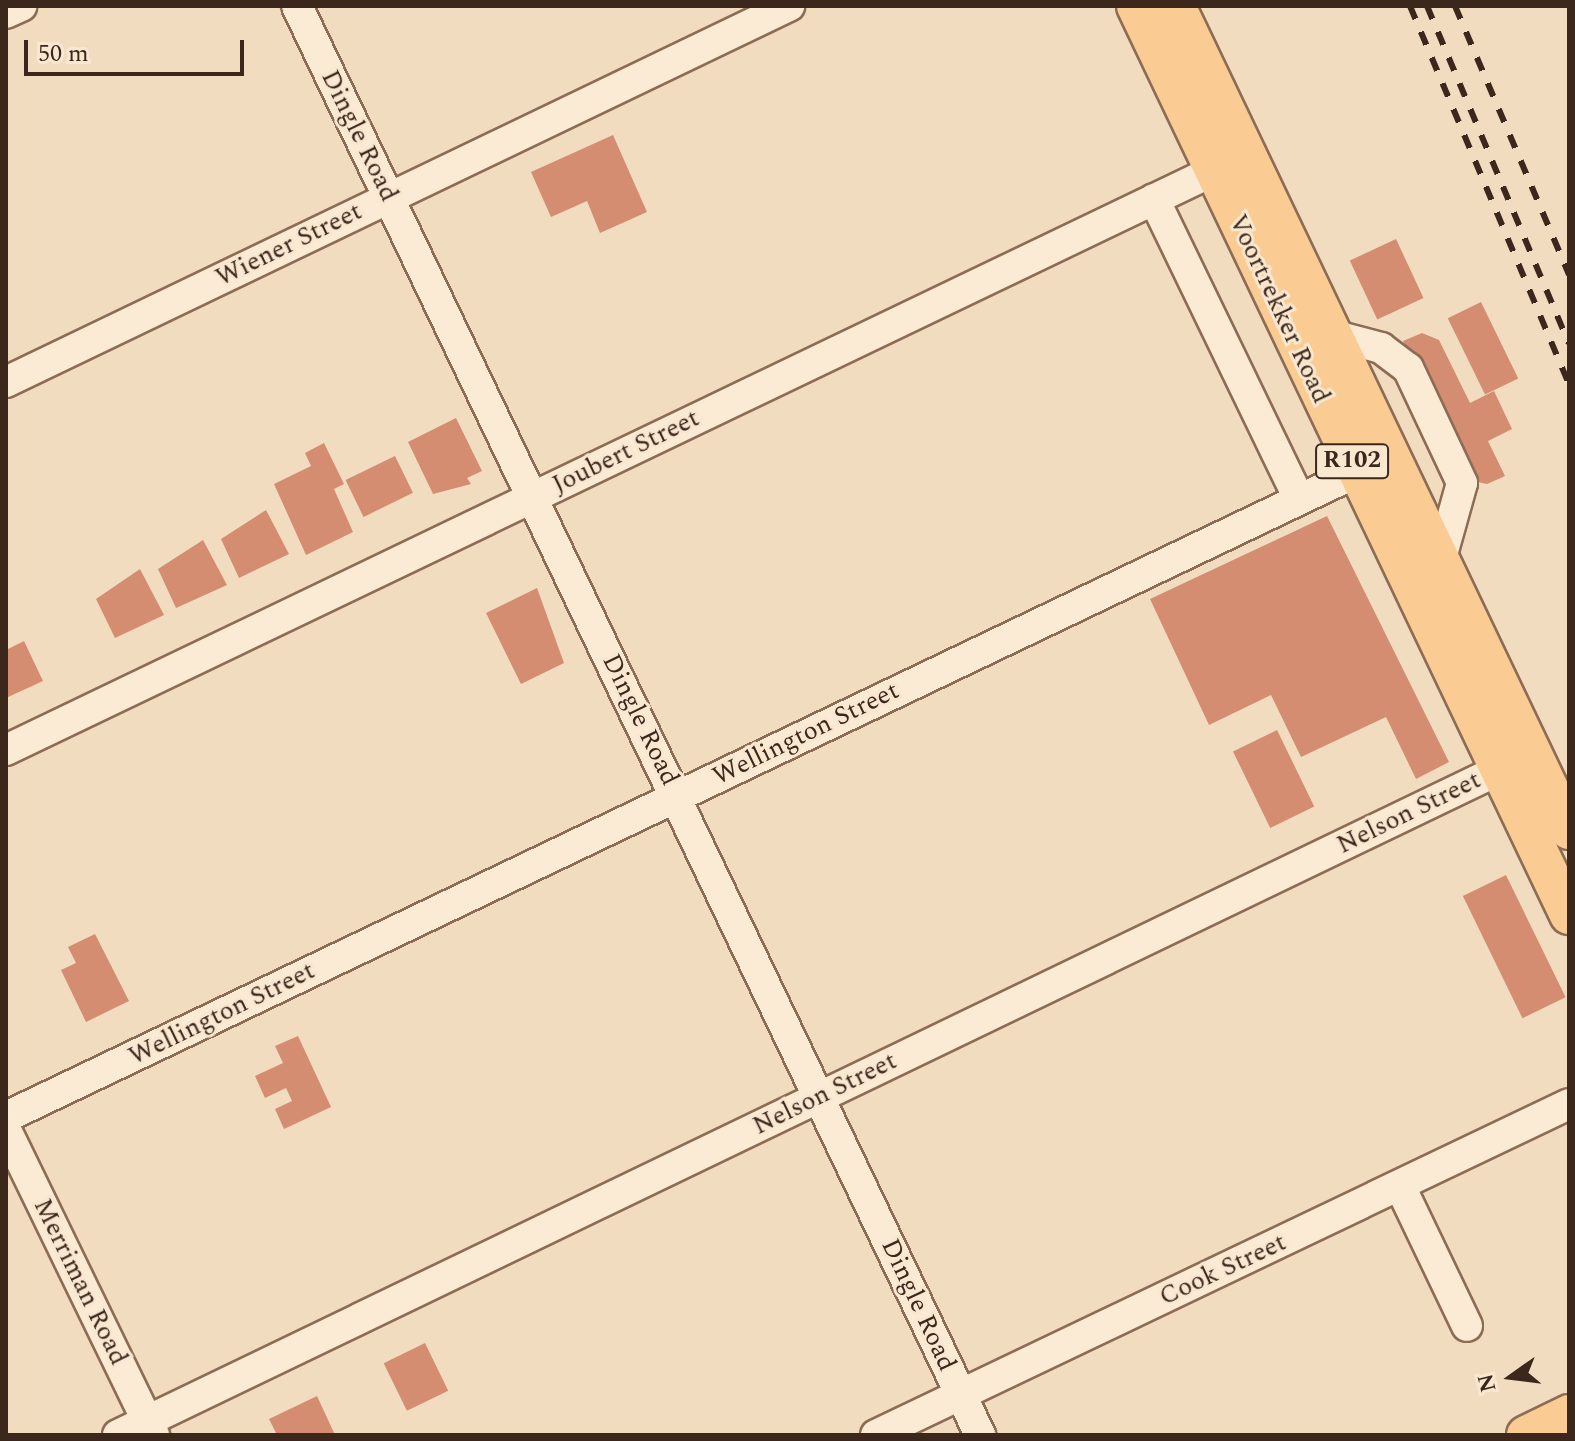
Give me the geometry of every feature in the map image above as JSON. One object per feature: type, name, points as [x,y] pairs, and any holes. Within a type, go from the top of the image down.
[{"type":"main road","name":"Voortrekker Road","points":[[1136,6],[1332,335],[1390,456],[1440,562],[1516,761],[1569,915]]},
{"type":"main road","name":"Voortrekker Road","points":[[1176,6],[1230,163],[1357,471],[1516,761],[1569,830]]},
{"type":"main road","points":[[1526,1435],[1569,1414]]},
{"type":"street","points":[[6,13],[21,6]]},
{"type":"street","name":"Dingle Road","points":[[297,6],[980,1435]]},
{"type":"street","name":"Wiener Street","points":[[6,382],[389,197],[756,13],[789,6]]},
{"type":"street","name":"Joubert Street","points":[[6,750],[1230,163]]},
{"type":"street","points":[[1154,199],[1299,499]]},
{"type":"street","points":[[1332,335],[1381,348],[1408,368],[1462,483],[1440,562]]},
{"type":"street","name":"Wellington Street","points":[[6,1117],[1390,456]]},
{"type":"street","name":"Nelson Street","points":[[118,1435],[150,1428],[820,1097],[1516,761]]},
{"type":"street","name":"Cook Street","points":[[876,1435],[1569,1104]]},
{"type":"street","name":"Merriman Road","points":[[6,1130],[150,1428]]},
{"type":"street","points":[[1400,1186],[1467,1326]]},
{"type":"building","points":[[613,135],[647,212],[600,233],[587,201],[551,217],[531,172]]},
{"type":"building","points":[[1396,239],[1423,298],[1377,319],[1350,261]]},
{"type":"building","points":[[1481,302],[1518,378],[1485,395],[1448,318]]},
{"type":"building","points":[[1422,333],[1439,340],[1470,403],[1494,391],[1512,429],[1488,441],[1505,476],[1487,484],[1469,480],[1403,341]]},
{"type":"building","points":[[456,418],[482,471],[467,478],[471,484],[433,494],[408,442]]},
{"type":"building","points":[[324,443],[344,484],[334,489],[353,532],[306,555],[274,484],[311,466],[305,453]]},
{"type":"building","points":[[395,456],[413,493],[364,517],[346,480]]},
{"type":"building","points":[[266,510],[289,554],[239,578],[221,539]]},
{"type":"building","points":[[1327,516],[1449,762],[1416,779],[1386,717],[1301,757],[1271,695],[1209,725],[1150,599]]},
{"type":"building","points":[[203,540],[227,585],[176,608],[158,569]]},
{"type":"building","points":[[140,569],[164,615],[115,638],[96,599]]},
{"type":"building","points":[[537,588],[564,663],[521,684],[486,613]]},
{"type":"building","points":[[24,641],[43,681],[6,698],[6,650]]},
{"type":"building","points":[[1277,730],[1314,806],[1270,828],[1233,751]]},
{"type":"building","points":[[1506,875],[1566,997],[1522,1018],[1463,896]]},
{"type":"building","points":[[95,934],[129,1001],[86,1022],[61,970],[76,963],[68,947]]},
{"type":"building","points":[[298,1036],[331,1107],[284,1129],[275,1109],[292,1101],[286,1088],[265,1098],[255,1076],[283,1063],[275,1046]]},
{"type":"building","points":[[425,1343],[448,1391],[407,1411],[384,1363]]},
{"type":"building","points":[[317,1396],[335,1435],[277,1435],[269,1419]]},
{"type":"railway","points":[[1410,6],[1569,385]]},
{"type":"railway","points":[[1427,6],[1569,343]]},
{"type":"railway","points":[[1455,6],[1569,275]]}]
